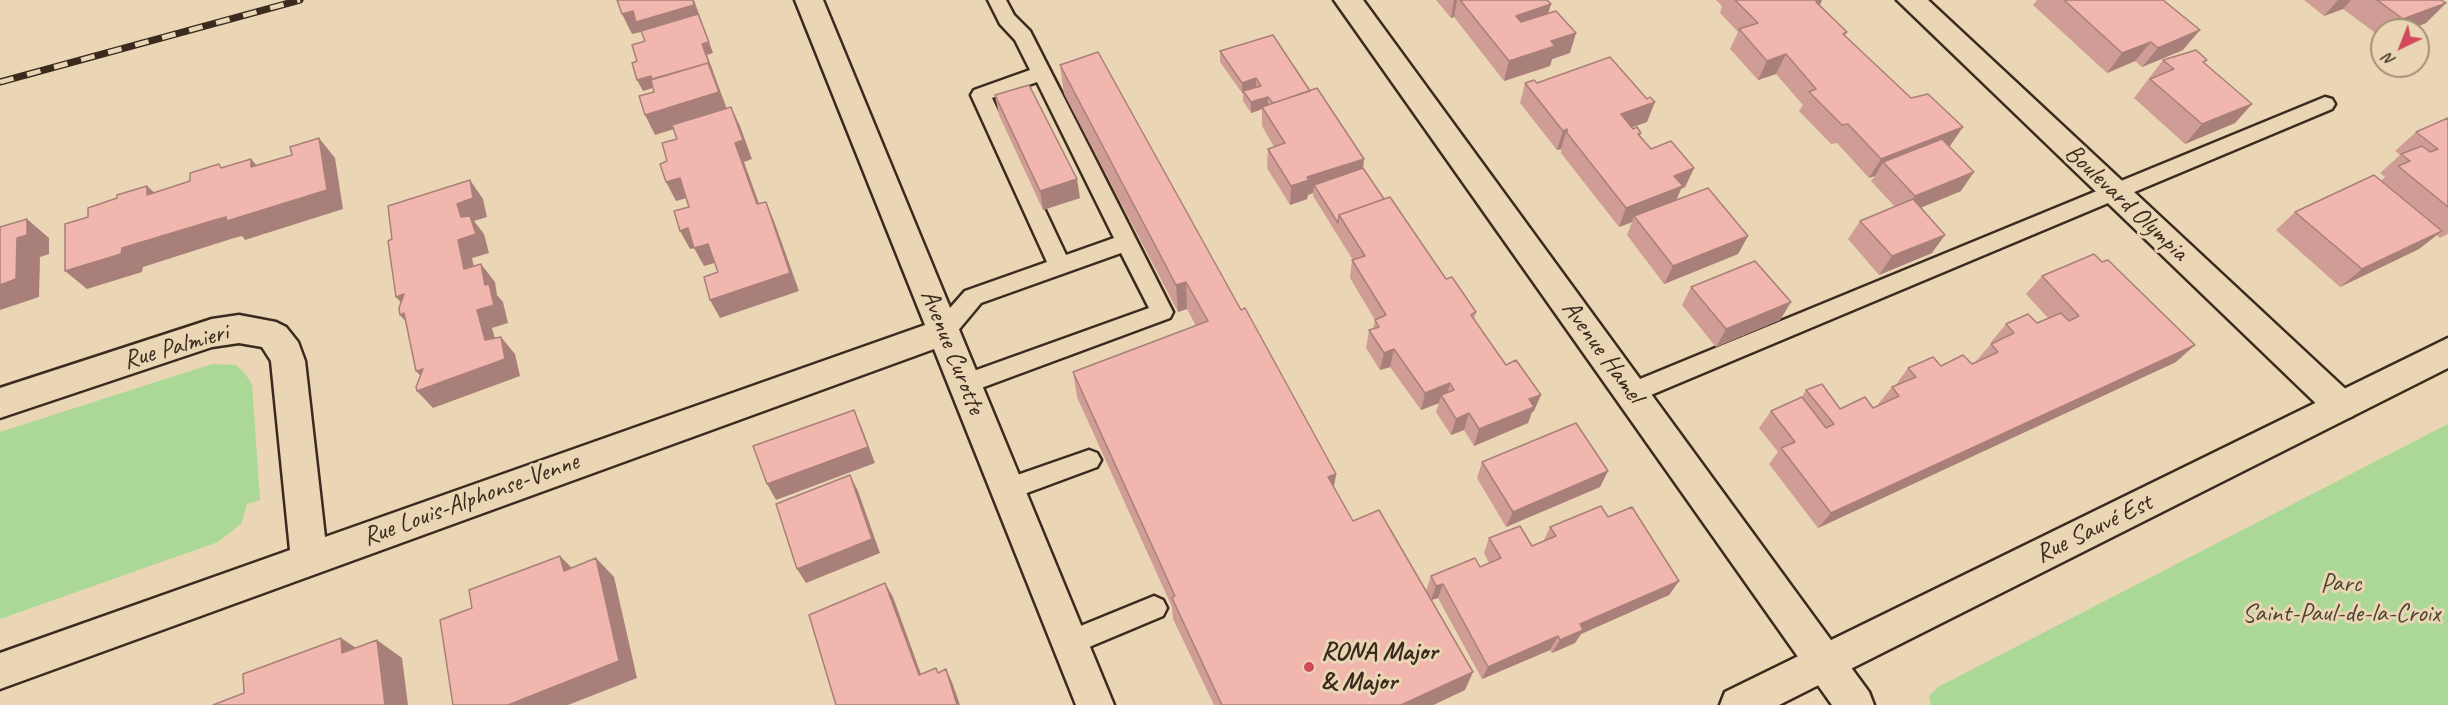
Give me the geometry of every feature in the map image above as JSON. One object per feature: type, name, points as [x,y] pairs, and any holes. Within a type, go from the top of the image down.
[{"type":"street","name":"Avenue Curotte","points":[[809,0],[1095,705]]},
{"type":"street","name":"Avenue Hamel","points":[[1348,0],[1855,705]]},
{"type":"street","name":"Boulevard Olympia","points":[[1911,0],[2341,406]]},
{"type":"street","name":"Rue Palmieri","points":[[0,403],[212,333],[240,329],[264,332],[274,337],[286,352],[288,362],[309,558]]},
{"type":"street","name":"Rue Louis-Alphonse-Venne","points":[[0,671],[309,558],[943,332]]},
{"type":"street","name":"Rue Sauvé Est","points":[[1739,705],[2448,352]]},
{"type":"lane","points":[[965,384],[1162,312],[1023,36],[1007,19],[997,0]]},
{"type":"lane","points":[[1042,74],[981,94],[1060,266]]},
{"type":"lane","points":[[1631,393],[2325,104]]},
{"type":"lane","points":[[943,332],[973,297],[1126,242]]},
{"type":"lane","points":[[1008,489],[1089,460]]},
{"type":"lane","points":[[1070,643],[1154,608]]},
{"type":"green space","points":[[212,364],[235,365],[243,371],[252,384],[260,500],[247,504],[241,524],[218,542],[0,619],[0,432]]},
{"type":"green space","name":"Parc Saint-Paul-de-la-Croix","points":[[2448,424],[2448,705],[1931,705],[1929,696],[1938,687]]},
{"type":"building","points":[[617,0],[693,0],[694,5],[636,22],[633,11],[622,14]]},
{"type":"building","points":[[1460,0],[1547,0],[1551,4],[1516,16],[1521,22],[1556,11],[1576,33],[1551,41],[1555,46],[1509,61]]},
{"type":"building","points":[[1735,0],[1818,0],[1816,2],[1847,32],[1843,34],[1911,98],[1928,94],[1963,127],[1881,159],[1848,124],[1842,125],[1809,92],[1816,89],[1786,54],[1767,61],[1739,29],[1758,23]]},
{"type":"building","points":[[2064,0],[2163,0],[2200,30],[2158,48],[2151,42],[2122,53]]},
{"type":"building","points":[[2377,0],[2441,0],[2446,3],[2406,18],[2402,18]]},
{"type":"building","points":[[698,14],[709,42],[702,44],[712,71],[708,63],[652,79],[651,76],[637,80],[632,63],[637,61],[632,45],[645,41],[641,31]]},
{"type":"building","points":[[1273,35],[1310,91],[1273,103],[1268,97],[1251,102],[1243,91],[1261,86],[1256,78],[1242,83],[1220,51]]},
{"type":"building","points":[[2196,50],[2207,60],[2203,62],[2252,104],[2202,124],[2150,79],[2174,69],[2163,60]]},
{"type":"building","points":[[1098,52],[1241,310],[1245,308],[1336,474],[1328,477],[1353,521],[1379,510],[1473,672],[1401,705],[1222,705],[1172,598],[1175,596],[1073,372],[1208,321],[1186,282],[1176,285],[1060,65]]},
{"type":"building","points":[[1610,57],[1647,99],[1650,97],[1655,102],[1621,114],[1633,129],[1637,127],[1641,133],[1638,134],[1651,149],[1671,141],[1694,168],[1674,176],[1683,186],[1626,208],[1567,133],[1567,129],[1563,131],[1525,83],[1534,80],[1537,83]]},
{"type":"building","points":[[708,63],[719,92],[645,115],[639,96],[654,92],[651,80]]},
{"type":"building","points":[[1029,85],[1077,179],[1040,191],[995,95]]},
{"type":"building","points":[[1317,88],[1364,159],[1307,177],[1309,180],[1291,186],[1268,149],[1285,143],[1262,107]]},
{"type":"building","points":[[731,107],[743,140],[735,143],[757,204],[766,202],[790,273],[710,300],[704,277],[718,272],[708,244],[694,248],[688,228],[680,231],[674,211],[689,207],[680,178],[666,182],[660,164],[667,161],[662,143],[677,139],[672,125]]},
{"type":"building","points":[[2448,118],[2448,207],[2398,166],[2410,161],[2401,154],[2422,146],[2430,152],[2438,149],[2416,132]]},
{"type":"building","points":[[319,138],[327,190],[227,221],[226,217],[122,248],[121,254],[65,271],[65,224],[88,217],[88,208],[117,198],[117,195],[147,186],[147,195],[190,181],[190,173],[219,164],[221,168],[251,159],[251,167],[292,155],[290,147]]},
{"type":"building","points":[[1942,139],[1974,172],[1915,196],[1883,162]]},
{"type":"building","points":[[1363,168],[1384,199],[1339,215],[1338,223],[1314,185]]},
{"type":"building","points":[[2374,175],[2442,231],[2362,269],[2295,212]]},
{"type":"building","points":[[470,180],[473,198],[457,204],[461,217],[470,216],[476,234],[458,240],[464,269],[481,264],[485,285],[489,284],[494,305],[477,310],[485,340],[501,337],[505,359],[417,391],[416,387],[423,369],[416,371],[404,313],[400,315],[399,308],[404,294],[396,297],[388,241],[392,239],[388,206]]},
{"type":"building","points":[[1708,188],[1748,236],[1673,266],[1634,216]]},
{"type":"building","points":[[1390,197],[1446,279],[1452,277],[1476,312],[1471,315],[1506,365],[1516,360],[1541,395],[1529,399],[1534,407],[1479,429],[1469,413],[1456,419],[1441,395],[1454,390],[1450,383],[1425,393],[1394,349],[1384,353],[1369,330],[1379,327],[1375,320],[1386,315],[1352,260],[1365,256],[1339,215]]},
{"type":"building","points":[[1913,199],[1945,235],[1892,256],[1860,221]]},
{"type":"building","points":[[27,219],[27,235],[17,238],[16,279],[0,285],[0,227]]},
{"type":"building","points":[[2094,254],[2102,262],[2108,260],[2195,345],[1831,513],[1781,448],[1795,442],[1771,411],[1802,397],[1826,428],[1834,424],[1806,390],[1822,384],[1840,409],[1865,397],[1873,408],[1899,396],[1892,387],[1916,377],[1908,368],[1933,357],[1941,366],[1963,355],[1972,364],[1998,352],[1991,344],[2014,333],[2006,324],[2028,314],[2037,323],[2061,313],[2069,321],[2079,316],[2042,276]]},
{"type":"building","points":[[1755,261],[1791,302],[1726,329],[1691,287]]},
{"type":"building","points":[[854,410],[868,447],[767,484],[753,446]]},
{"type":"building","points":[[1576,423],[1608,471],[1513,512],[1482,462]]},
{"type":"building","points":[[850,475],[872,539],[797,569],[776,504]]},
{"type":"building","points":[[1601,506],[1608,517],[1632,507],[1679,581],[1580,624],[1583,630],[1560,640],[1558,636],[1488,667],[1443,584],[1436,586],[1431,576],[1475,558],[1480,567],[1501,558],[1489,538],[1520,526],[1532,546],[1556,536],[1550,527]]},
{"type":"building","points":[[560,556],[564,571],[596,558],[619,661],[508,705],[453,705],[440,620],[472,608],[469,590]]},
{"type":"building","points":[[885,583],[919,675],[936,668],[938,673],[946,669],[957,705],[836,705],[809,615]]},
{"type":"building","points":[[341,638],[342,653],[377,640],[385,705],[213,705],[244,693],[243,674]]},
{"type":"railway","points":[[0,82],[300,0]]},
{"type":"place","name":"RONA Major & Major","points":[[1309,667]]}]
